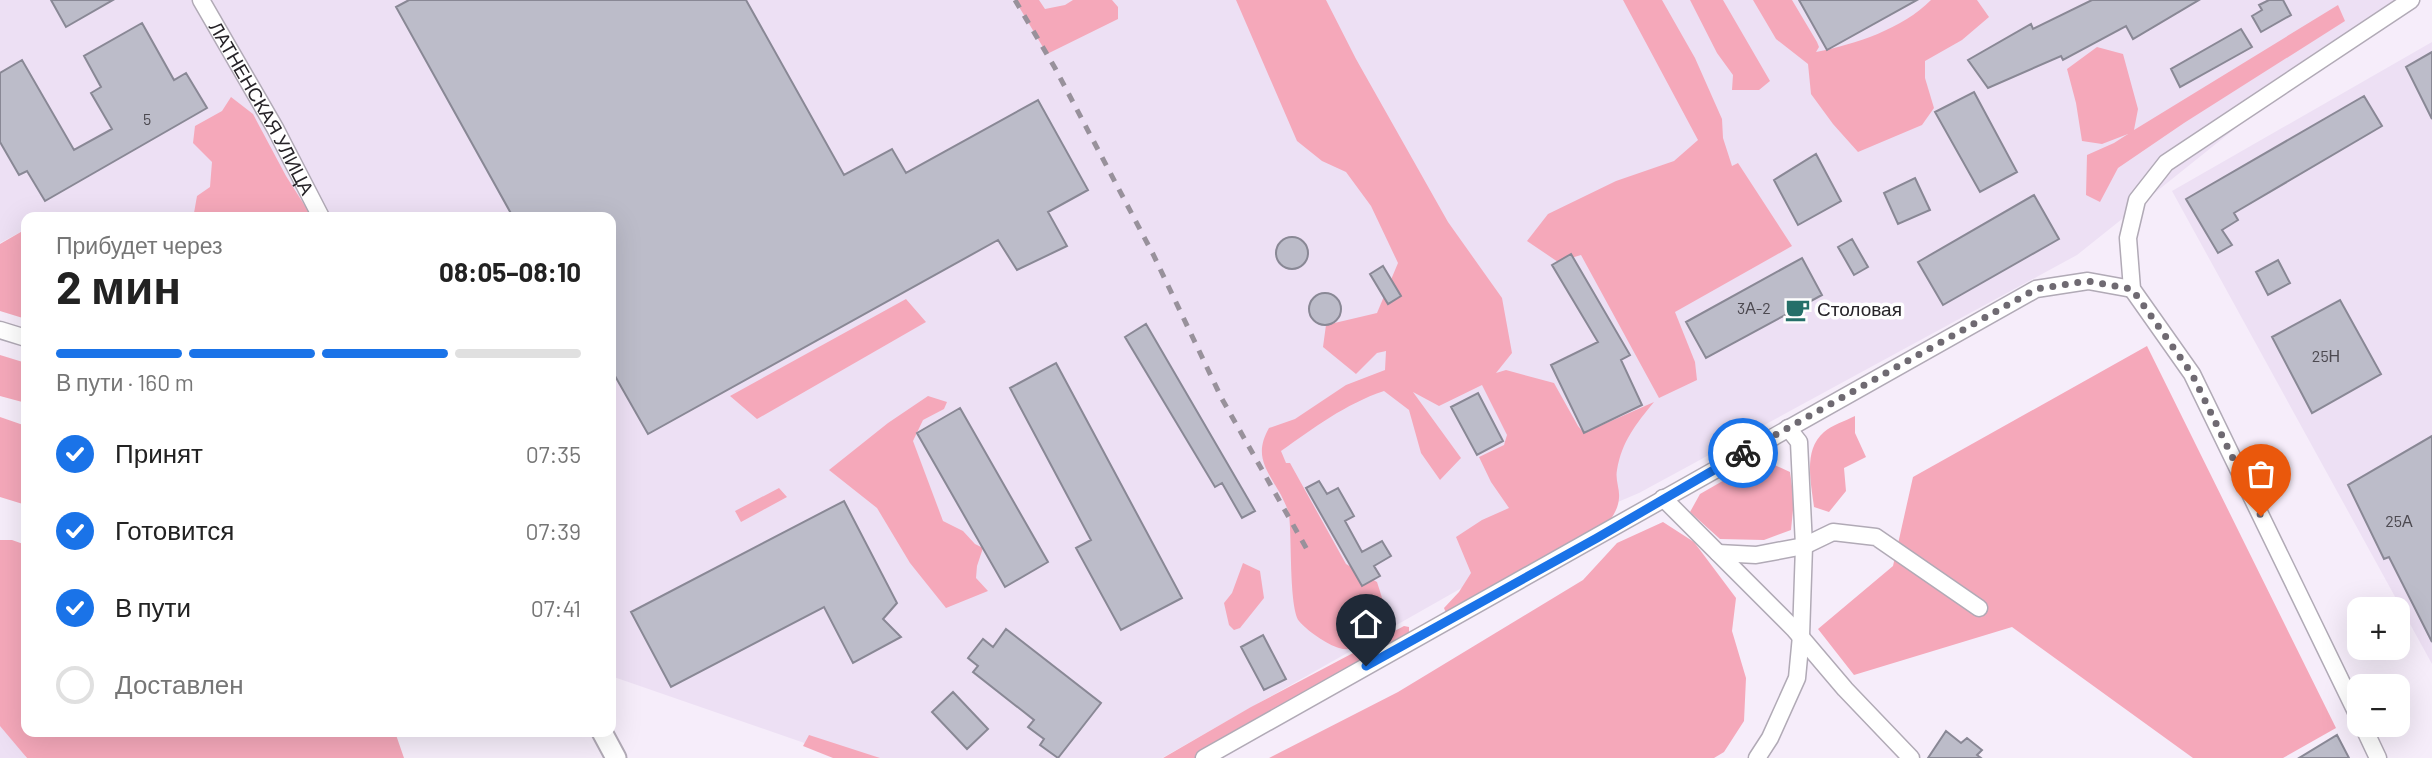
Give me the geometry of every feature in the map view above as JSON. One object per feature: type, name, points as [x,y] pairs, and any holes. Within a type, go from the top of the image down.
[{"type":"street","name":"ЛАТНЕНСКАЯ УЛИЦА","points":[[201,0],[275,128],[318,212]]},
{"type":"street","points":[[2347,693],[2192,374],[2132,289],[2128,237],[2137,200],[2166,163],[2411,0]]},
{"type":"street","points":[[1204,758],[2036,289],[2088,281],[2132,289]]},
{"type":"street","points":[[0,330],[21,336]]},
{"type":"street","points":[[1757,758],[1770,738],[1797,678],[1801,636],[1804,546],[1799,442],[1787,428]]},
{"type":"street","points":[[1663,498],[1801,636],[1845,689],[1911,758]]},
{"type":"street","points":[[1718,553],[1756,555],[1804,546],[1833,532],[1876,537],[1979,608]]},
{"type":"street","points":[[605,737],[616,758]]},
{"type":"street","points":[[2368,737],[2378,758]]},
{"type":"shaded area","points":[[0,0],[2396,0],[2077,255],[1639,493],[1599,510],[1162,758],[858,758],[813,746],[616,678],[616,212],[21,212],[21,232],[0,243]]},
{"type":"shaded area","points":[[1015,0],[1039,0],[1045,9],[1065,5],[1073,0],[1112,0],[1118,7],[1118,19],[1047,54]]},
{"type":"shaded area","points":[[1236,0],[1326,0],[1356,59],[1448,222],[1502,298],[1512,353],[1496,373],[1506,370],[1554,383],[1584,433],[1654,402],[1622,450],[1617,474],[1617,508],[1600,532],[1448,618],[1444,608],[1459,592],[1471,573],[1456,537],[1482,520],[1509,508],[1491,482],[1479,457],[1504,445],[1507,435],[1482,385],[1439,406],[1413,392],[1461,458],[1440,480],[1421,453],[1409,410],[1384,391],[1343,410],[1281,451],[1346,564],[1377,582],[1384,606],[1383,621],[1369,641],[1354,648],[1339,648],[1329,644],[1299,621],[1294,601],[1288,512],[1264,463],[1262,447],[1269,428],[1295,419],[1346,385],[1385,370],[1386,351],[1377,353],[1356,374],[1323,347],[1326,325],[1377,313],[1398,263],[1371,206],[1346,172],[1322,161],[1297,141]]},
{"type":"shaded area","points":[[1623,0],[1662,0],[1695,58],[1722,119],[1723,138],[1732,166],[1738,163],[1792,246],[1675,312],[1695,362],[1697,380],[1659,398],[1581,255],[1558,262],[1527,241],[1548,214],[1616,181],[1674,161],[1698,140]]},
{"type":"shaded area","points":[[1690,0],[1723,0],[1770,81],[1759,90],[1732,90],[1733,75],[1717,53]]},
{"type":"shaded area","points":[[1753,0],[1792,0],[1817,42],[1819,47],[1816,52],[1878,34],[1906,19],[1931,0],[1977,0],[1989,17],[1962,40],[1925,61],[1925,78],[1934,108],[1922,125],[1858,152],[1811,94],[1808,64],[1776,39]]},
{"type":"shaded area","points":[[2338,5],[2345,21],[2118,168],[2100,202],[2086,195],[2087,155],[2128,134],[2102,144],[2082,141],[2067,69],[2097,47],[2123,54],[2138,109],[2134,130]]},
{"type":"shaded area","points":[[2432,42],[2432,664],[2410,624],[2410,597],[2395,597],[2172,191]]},
{"type":"shaded area","points":[[231,97],[253,114],[309,212],[194,212],[197,196],[210,187],[212,162],[193,143],[195,126],[222,111]]},
{"type":"shaded area","points":[[21,232],[21,317],[0,311],[0,244]]},
{"type":"shaded area","points":[[906,299],[926,322],[757,419],[730,396]]},
{"type":"shaded area","points":[[2147,346],[2336,728],[2283,758],[2193,758],[2012,627],[1854,675],[1818,629],[1893,566],[1913,477]]},
{"type":"shaded area","points":[[0,355],[21,361],[21,402],[0,396]]},
{"type":"shaded area","points":[[928,396],[947,402],[944,409],[923,420],[913,441],[943,521],[963,531],[975,544],[983,548],[976,578],[988,591],[946,608],[910,563],[877,508],[829,470],[888,423]]},
{"type":"shaded area","points":[[1855,416],[1855,433],[1866,457],[1844,468],[1846,491],[1829,512],[1814,507],[1810,467],[1817,439],[1835,425]]},
{"type":"shaded area","points":[[0,417],[21,424],[21,503],[0,497]]},
{"type":"shaded area","points":[[1761,459],[1790,472],[1794,500],[1791,530],[1764,540],[1720,539],[1690,512],[1700,494]]},
{"type":"shaded area","points":[[779,488],[787,497],[741,522],[735,511]]},
{"type":"shaded area","points":[[1663,522],[1694,542],[1736,598],[1732,631],[1746,678],[1744,721],[1724,752],[1714,758],[1269,758],[1398,692],[1583,580],[1617,543]]},
{"type":"shaded area","points":[[0,540],[12,540],[21,543],[21,737],[397,737],[404,758],[27,758],[0,726]]},
{"type":"shaded area","points":[[1243,563],[1260,571],[1264,598],[1240,628],[1234,630],[1229,625],[1224,603],[1232,593]]},
{"type":"shaded area","points":[[1404,626],[1409,627],[1409,636],[1201,758],[1163,758],[1251,707]]},
{"type":"shaded area","points":[[0,696],[26,758],[0,758]]},
{"type":"shaded area","points":[[809,735],[880,758],[833,758],[803,746]]},
{"type":"building","points":[[51,0],[113,0],[66,27]]},
{"type":"building","points":[[409,0],[746,0],[844,175],[892,149],[906,173],[1038,100],[1088,190],[1048,212],[1067,246],[1017,270],[998,240],[648,434],[616,378],[616,212],[510,212],[396,7]]},
{"type":"building","points":[[1799,0],[1917,0],[1827,50]]},
{"type":"building","points":[[2092,0],[2199,0],[2133,39],[2126,26],[2063,60],[2061,56],[1988,88],[1968,60],[2031,24],[2033,29]]},
{"type":"building","points":[[2269,0],[2283,0],[2291,15],[2261,32],[2252,16],[2262,10],[2259,5]]},
{"type":"building","points":[[142,23],[174,80],[186,73],[207,108],[45,201],[27,171],[19,175],[0,142],[0,73],[22,60],[74,150],[112,129],[91,93],[101,87],[84,56]]},
{"type":"building","points":[[2241,29],[2252,47],[2180,87],[2171,69]]},
{"type":"building","points":[[2432,52],[2432,119],[2406,67]]},
{"type":"building","points":[[1974,92],[2017,172],[1980,192],[1935,112]]},
{"type":"building","points":[[2364,96],[2382,126],[2234,213],[2238,220],[2222,230],[2232,245],[2218,253],[2186,199]]},
{"type":"building","points":[[1816,154],[1841,201],[1798,225],[1774,180]]},
{"type":"building","points":[[1915,178],[1930,210],[1898,224],[1884,193]]},
{"type":"building","points":[[2034,195],[2059,239],[1943,305],[1918,262]]},
{"type":"building","points":[[1292,237],[1303,242],[1308,253],[1303,264],[1292,269],[1281,264],[1276,253],[1281,242]]},
{"type":"building","points":[[1852,239],[1868,267],[1854,275],[1838,247]]},
{"type":"building","points":[[1571,254],[1630,355],[1621,360],[1642,405],[1584,433],[1551,365],[1598,342],[1552,265]]},
{"type":"building","points":[[1802,258],[1822,295],[1706,358],[1686,322]]},
{"type":"building","points":[[2278,260],[2290,283],[2268,295],[2256,272]]},
{"type":"building","points":[[1383,266],[1401,296],[1388,304],[1370,274]]},
{"type":"building","points":[[1325,293],[1337,297],[1341,309],[1337,321],[1325,325],[1313,321],[1309,309],[1313,297]]},
{"type":"building","points":[[2340,300],[2381,374],[2312,413],[2272,337]]},
{"type":"building","points":[[1146,324],[1255,511],[1242,518],[1222,483],[1215,487],[1125,337]]},
{"type":"building","points":[[1056,363],[1182,598],[1121,630],[1076,548],[1091,540],[1010,388]]},
{"type":"building","points":[[1478,393],[1503,441],[1477,455],[1451,407]]},
{"type":"building","points":[[960,408],[1048,562],[1005,587],[917,433]]},
{"type":"building","points":[[2432,436],[2432,642],[2389,557],[2384,559],[2348,485]]},
{"type":"building","points":[[1319,481],[1327,494],[1338,488],[1354,516],[1345,521],[1362,552],[1382,541],[1391,556],[1374,566],[1380,576],[1362,586],[1306,488]]},
{"type":"building","points":[[844,501],[897,603],[883,619],[901,637],[853,663],[824,607],[671,687],[631,612]]},
{"type":"building","points":[[1006,629],[1101,703],[1058,758],[1040,745],[1044,739],[1028,727],[1034,720],[973,672],[978,666],[968,658],[983,639],[993,647]]},
{"type":"building","points":[[1263,635],[1286,679],[1264,690],[1241,647]]},
{"type":"building","points":[[953,692],[988,729],[967,749],[932,712]]},
{"type":"building","points":[[1946,731],[1961,743],[1967,738],[1982,750],[1977,755],[1981,758],[1928,758]]},
{"type":"building","points":[[2337,735],[2349,758],[2299,758]]},
{"type":"railway","points":[[1015,0],[1055,68],[1153,254],[1222,399],[1309,553]]},
{"type":"way so far","points":[[1743,453],[2036,289],[2088,281],[2132,289],[2192,374],[2261,516]]},
{"type":"place","name":"Столовая","points":[[1797,309]]},
{"type":"route","points":[[1366,666],[1597,538],[1743,453]]}]
